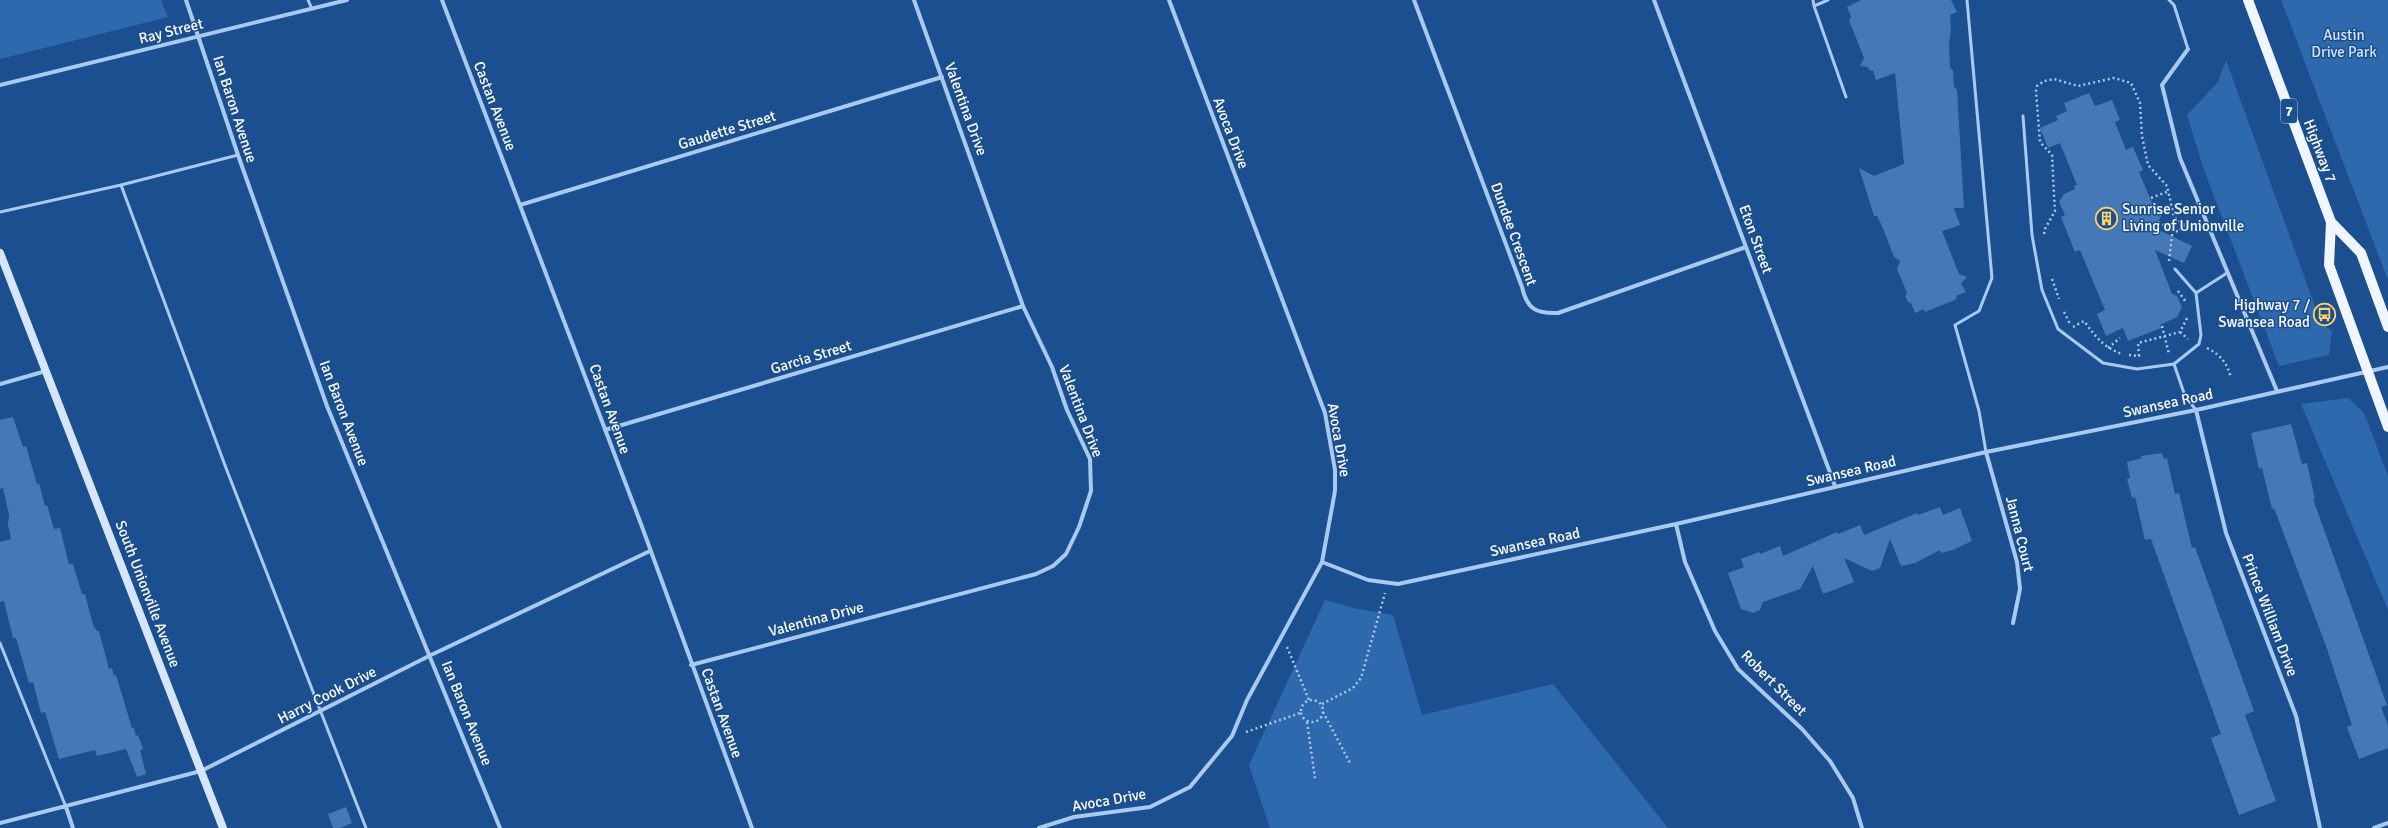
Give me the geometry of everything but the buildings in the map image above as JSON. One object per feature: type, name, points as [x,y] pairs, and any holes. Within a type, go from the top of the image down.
[{"type":"main road","name":"Highway 7","points":[[2248,0],[2331,222],[2329,265],[2369,371],[2388,427]]},
{"type":"main road","name":"Highway 7","points":[[2331,222],[2361,253],[2388,327]]},
{"type":"street","name":"Ian Baron Avenue","points":[[186,0],[200,36],[238,155],[327,406],[431,655],[500,828]]},
{"type":"street","name":"Ray Street","points":[[0,85],[347,0]]},
{"type":"street","name":"Castan Avenue","points":[[442,0],[606,430],[752,828]]},
{"type":"street","name":"Valentina Drive","points":[[691,665],[1036,574],[1053,566],[1066,554],[1091,491],[1090,458],[1067,410],[1052,367],[1023,306],[914,0]]},
{"type":"street","name":"Avoca Drive","points":[[1039,828],[1074,818],[1150,807],[1190,786],[1232,736],[1247,700],[1322,562],[1335,491],[1335,470],[1325,413],[1169,0]]},
{"type":"street","name":"Dundee Crescent","points":[[1414,0],[1522,287],[1525,301],[1542,314],[1558,313],[1746,247]]},
{"type":"street","name":"Eton Street","points":[[1654,0],[1835,486]]},
{"type":"street","points":[[2188,49],[2162,85],[2180,158],[2277,391]]},
{"type":"street","name":"Gaudette Street","points":[[520,205],[942,77]]},
{"type":"street","name":"South Unionville Avenue","points":[[0,253],[223,828]]},
{"type":"street","name":"Garcia Street","points":[[606,430],[1023,306]]},
{"type":"street","name":"Swansea Road","points":[[1322,562],[1368,580],[1398,584],[1676,524],[1986,452],[2196,410],[2388,367]]},
{"type":"street","points":[[0,384],[46,370]]},
{"type":"street","name":"Prince William Drive","points":[[2196,410],[2226,532],[2296,716],[2320,828]]},
{"type":"street","name":"Janna Court","points":[[1986,452],[2017,562],[2020,589],[2013,623]]},
{"type":"street","name":"Robert Street","points":[[1676,524],[1685,562],[1715,631],[1738,669],[1802,729],[1830,761],[1853,798],[1862,828]]},
{"type":"street","name":"Harry Cook Drive","points":[[0,823],[201,771],[322,712],[431,655],[650,551]]},
{"type":"street","points":[[66,807],[73,828]]},
{"type":"street","points":[[2374,828],[2388,824]]},
{"type":"lane","points":[[308,0],[312,8]]},
{"type":"lane","points":[[1812,0],[1846,97]]},
{"type":"lane","points":[[1814,6],[1828,0]]},
{"type":"lane","points":[[1967,0],[1992,278],[1979,310],[1955,325],[1980,411],[1986,452]]},
{"type":"lane","points":[[2169,0],[2174,5],[2188,49]]},
{"type":"lane","points":[[2023,116],[2032,235],[2042,290],[2058,329],[2103,363],[2137,369],[2174,364],[2199,344],[2201,335],[2196,293],[2175,269]]},
{"type":"lane","points":[[0,212],[122,185],[238,155]]},
{"type":"lane","points":[[122,185],[226,468],[366,828]]},
{"type":"lane","points":[[2196,293],[2227,273]]},
{"type":"lane","points":[[2174,364],[2185,396],[2196,410]]},
{"type":"lane","points":[[0,642],[66,807]]},
{"type":"path","points":[[2045,240],[2044,229],[2055,212],[2052,155],[2040,142],[2037,125],[2037,86],[2044,81],[2054,79],[2078,86],[2114,78],[2131,83],[2140,103],[2142,136],[2148,165],[2162,180],[2169,191],[2174,217],[2184,225],[2208,226]]},
{"type":"path","points":[[2151,198],[2169,191]]},
{"type":"path","points":[[2158,222],[2173,227],[2178,232],[2184,225]]},
{"type":"path","points":[[2169,266],[2173,227]]},
{"type":"path","points":[[2051,271],[2061,307],[2072,328],[2084,321],[2098,341],[2108,348],[2124,355],[2139,356],[2138,343],[2180,332]]},
{"type":"path","points":[[2176,288],[2188,304]]},
{"type":"path","points":[[2180,332],[2189,313]]},
{"type":"path","points":[[2162,326],[2174,364]]},
{"type":"path","points":[[2180,332],[2184,337],[2218,354],[2227,365],[2231,378]]},
{"type":"path","points":[[2108,348],[2120,338]]},
{"type":"path","points":[[1322,704],[1353,688],[1361,678],[1387,583]]},
{"type":"path","points":[[1282,635],[1309,700]]},
{"type":"path","points":[[1232,736],[1300,713],[1305,703],[1309,700],[1317,700],[1322,704],[1323,712],[1350,763]]},
{"type":"path","points":[[1307,722],[1311,723],[1323,712]]},
{"type":"path","points":[[1300,713],[1307,722],[1315,778]]},
{"type":"green space","points":[[0,0],[161,0],[168,17],[0,59]]},
{"type":"green space","name":"Austin Drive Park","points":[[2281,0],[2388,0],[2388,280]]},
{"type":"green space","points":[[2226,60],[2321,323],[2332,331],[2329,355],[2279,366],[2204,170],[2187,115],[2218,82]]},
{"type":"green space","points":[[2348,398],[2364,413],[2388,476],[2388,610],[2301,404]]},
{"type":"green space","points":[[1325,600],[1358,609],[1393,615],[1422,715],[1553,684],[1668,828],[1270,828],[1249,765]]},
{"type":"place","name":"Sunrise Senior Living of Unionville","points":[[2106,218]]},
{"type":"place","name":"Highway 7 / Swansea Road","points":[[2325,314]]}]
